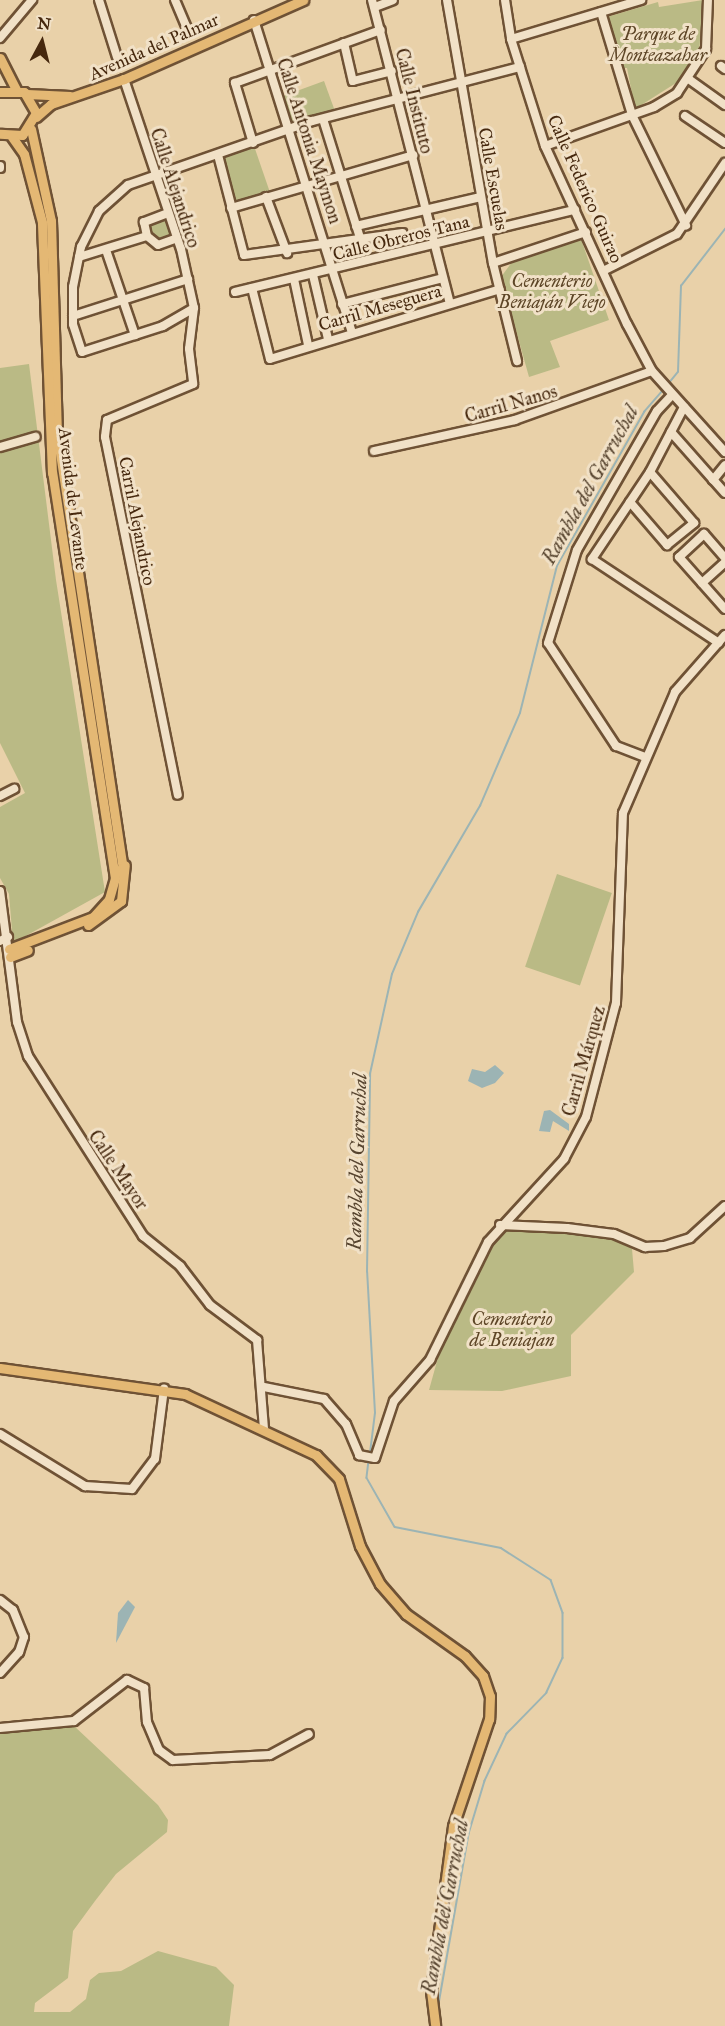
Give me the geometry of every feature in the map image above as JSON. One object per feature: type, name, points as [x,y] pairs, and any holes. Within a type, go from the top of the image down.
[{"type":"main road","name":"Avenida del Palmar","points":[[36,117],[51,104],[124,80],[303,0]]},
{"type":"main road","points":[[0,58],[16,89]]},
{"type":"main road","points":[[0,92],[16,89],[27,94],[36,117],[31,129],[4,135]]},
{"type":"main road","name":"Avenida del Palmar","points":[[27,94],[84,95]]},
{"type":"main road","name":"Avenida de Levante","points":[[31,129],[51,221],[62,482],[123,868],[118,872],[114,868]]},
{"type":"main road","name":"Avenida de Levante","points":[[4,135],[24,154],[42,222],[52,473],[114,868],[112,893],[98,913],[10,953]]},
{"type":"main road","name":"Avenida de Levante","points":[[10,953],[116,909],[127,882],[118,840]]},
{"type":"main road","points":[[0,1368],[164,1389],[264,1429],[331,1466],[380,1584],[406,1614],[465,1656],[488,1687],[489,1719],[453,1826],[433,2006],[435,2026]]},
{"type":"street","points":[[0,38],[32,0]]},
{"type":"street","points":[[99,0],[117,57]]},
{"type":"street","points":[[176,0],[187,28]]},
{"type":"street","points":[[374,4],[393,0]]},
{"type":"street","name":"Calle Escuelas","points":[[447,0],[481,197],[494,263],[518,361]]},
{"type":"street","name":"Calle Federico Guirao","points":[[505,0],[511,39],[545,146],[652,371],[725,452]]},
{"type":"street","points":[[511,39],[641,0]]},
{"type":"street","points":[[545,146],[662,104],[690,80],[708,40],[708,0]]},
{"type":"street","name":"Calle Instituto","points":[[374,4],[450,303]]},
{"type":"street","points":[[601,12],[632,116],[686,225]]},
{"type":"street","name":"Calle Antonia Maymon","points":[[254,20],[352,333]]},
{"type":"street","points":[[253,143],[235,83],[270,68],[381,30]]},
{"type":"street","points":[[344,43],[353,81],[392,71]]},
{"type":"street","points":[[194,308],[135,335],[82,352],[74,316],[79,257],[99,212],[128,185],[289,129],[520,67]]},
{"type":"street","name":"Calle Alejandrico","points":[[124,80],[154,176],[177,238],[194,308]]},
{"type":"street","points":[[690,80],[725,105]]},
{"type":"street","points":[[685,116],[725,143]]},
{"type":"street","points":[[323,119],[361,241]]},
{"type":"street","points":[[218,155],[244,255],[287,253],[402,233]]},
{"type":"street","points":[[231,208],[413,155]]},
{"type":"street","points":[[605,270],[664,244],[686,225],[725,163]]},
{"type":"street","points":[[266,197],[287,253]]},
{"type":"street","points":[[356,226],[481,197]]},
{"type":"street","name":"Calle Obreros Tana","points":[[235,292],[332,271],[575,210]]},
{"type":"street","points":[[168,213],[144,222],[147,236],[158,245],[177,238]]},
{"type":"street","points":[[494,263],[585,232]]},
{"type":"street","points":[[79,257],[147,236]]},
{"type":"street","points":[[106,250],[135,335]]},
{"type":"street","points":[[313,275],[328,339]]},
{"type":"street","points":[[342,304],[443,278]]},
{"type":"street","points":[[74,316],[188,279]]},
{"type":"street","points":[[294,279],[308,345]]},
{"type":"street","name":"Carril Meseguera","points":[[252,288],[270,359],[308,345],[500,289]]},
{"type":"street","name":"Carril Alejandrico","points":[[178,795],[105,437],[107,420],[193,384],[189,349],[194,308]]},
{"type":"street","name":"Carril Nanos","points":[[374,451],[515,420],[652,371]]},
{"type":"street","points":[[645,757],[616,746],[548,643],[577,550],[657,411],[672,395]]},
{"type":"street","points":[[684,407],[650,472],[592,559],[719,643]]},
{"type":"street","points":[[671,432],[725,493]]},
{"type":"street","points":[[0,447],[36,437]]},
{"type":"street","points":[[713,480],[725,465]]},
{"type":"street","points":[[630,502],[667,545],[694,523],[650,472]]},
{"type":"street","points":[[725,558],[704,534],[679,557],[725,609]]},
{"type":"street","points":[[702,583],[725,562]]},
{"type":"street","name":"Carril Márquez","points":[[264,1387],[324,1399],[336,1409],[364,1459],[375,1458],[394,1401],[430,1360],[500,1225],[564,1159],[586,1117],[616,1003],[623,813],[645,757],[675,692],[725,636]]},
{"type":"street","points":[[0,796],[14,789]]},
{"type":"street","name":"Calle Mayor","points":[[0,892],[8,937],[20,1038],[42,1082],[143,1236],[180,1266],[210,1305],[253,1335],[264,1387],[264,1429]]},
{"type":"street","points":[[0,941],[8,937]]},
{"type":"street","points":[[500,1225],[614,1234],[654,1246],[690,1238],[725,1206]]},
{"type":"street","points":[[0,1434],[85,1486],[132,1489],[155,1460],[164,1389]]},
{"type":"street","points":[[0,1600],[13,1610],[24,1637],[19,1652],[0,1673]]},
{"type":"street","points":[[0,1728],[74,1721],[127,1680],[144,1688],[147,1722],[159,1750],[173,1760],[270,1755],[309,1734]]},
{"type":"green space","name":"Parque de Monteazahar","points":[[703,0],[699,54],[687,76],[635,109],[627,68],[622,68],[607,17],[658,2],[659,7]]},
{"type":"green space","points":[[324,81],[335,112],[293,127],[282,96]]},
{"type":"green space","points":[[253,143],[270,192],[235,204],[218,155]]},
{"type":"green space","points":[[163,214],[173,240],[152,245],[144,222]]},
{"type":"green space","name":"Cementerio Beniaján Viejo","points":[[580,236],[609,320],[550,341],[560,367],[529,377],[501,277],[517,255]]},
{"type":"green space","points":[[29,364],[56,580],[105,892],[13,943],[9,894],[0,878],[0,807],[25,793],[0,743],[0,368]]},
{"type":"green space","points":[[557,874],[612,893],[580,986],[525,967]]},
{"type":"green space","name":"Cementerio de Beniajan","points":[[500,1230],[611,1236],[632,1249],[634,1272],[571,1335],[571,1376],[502,1391],[429,1390],[444,1336]]},
{"type":"green space","points":[[72,1724],[158,1805],[168,1820],[167,1832],[116,1874],[95,1901],[73,1931],[68,1978],[35,2003],[34,2012],[70,2012],[86,1999],[90,1980],[99,1973],[121,1971],[158,1951],[216,1967],[234,1985],[229,2026],[0,2026],[0,1732]]},
{"type":"water","points":[[495,1065],[504,1073],[495,1083],[482,1088],[468,1081],[472,1069],[485,1072]]},
{"type":"water","points":[[550,1110],[569,1124],[569,1131],[553,1121],[550,1132],[539,1131],[544,1111]]},
{"type":"water","points":[[128,1600],[135,1607],[116,1643],[118,1613]]},
{"type":"waterway","name":"Rambla del Garruchal","points":[[669,383],[678,372],[681,286],[725,229]]},
{"type":"waterway","name":"Rambla del Garruchal","points":[[370,1453],[375,1413],[367,1272],[370,1074],[392,974],[418,912],[480,806],[520,713],[557,566],[644,412],[664,389]]},
{"type":"waterway","name":"Rambla del Garruchal","points":[[369,1461],[367,1478],[395,1527],[501,1548],[551,1580],[563,1613],[563,1658],[547,1693],[507,1734],[485,1781],[469,1834],[438,2009]]}]
